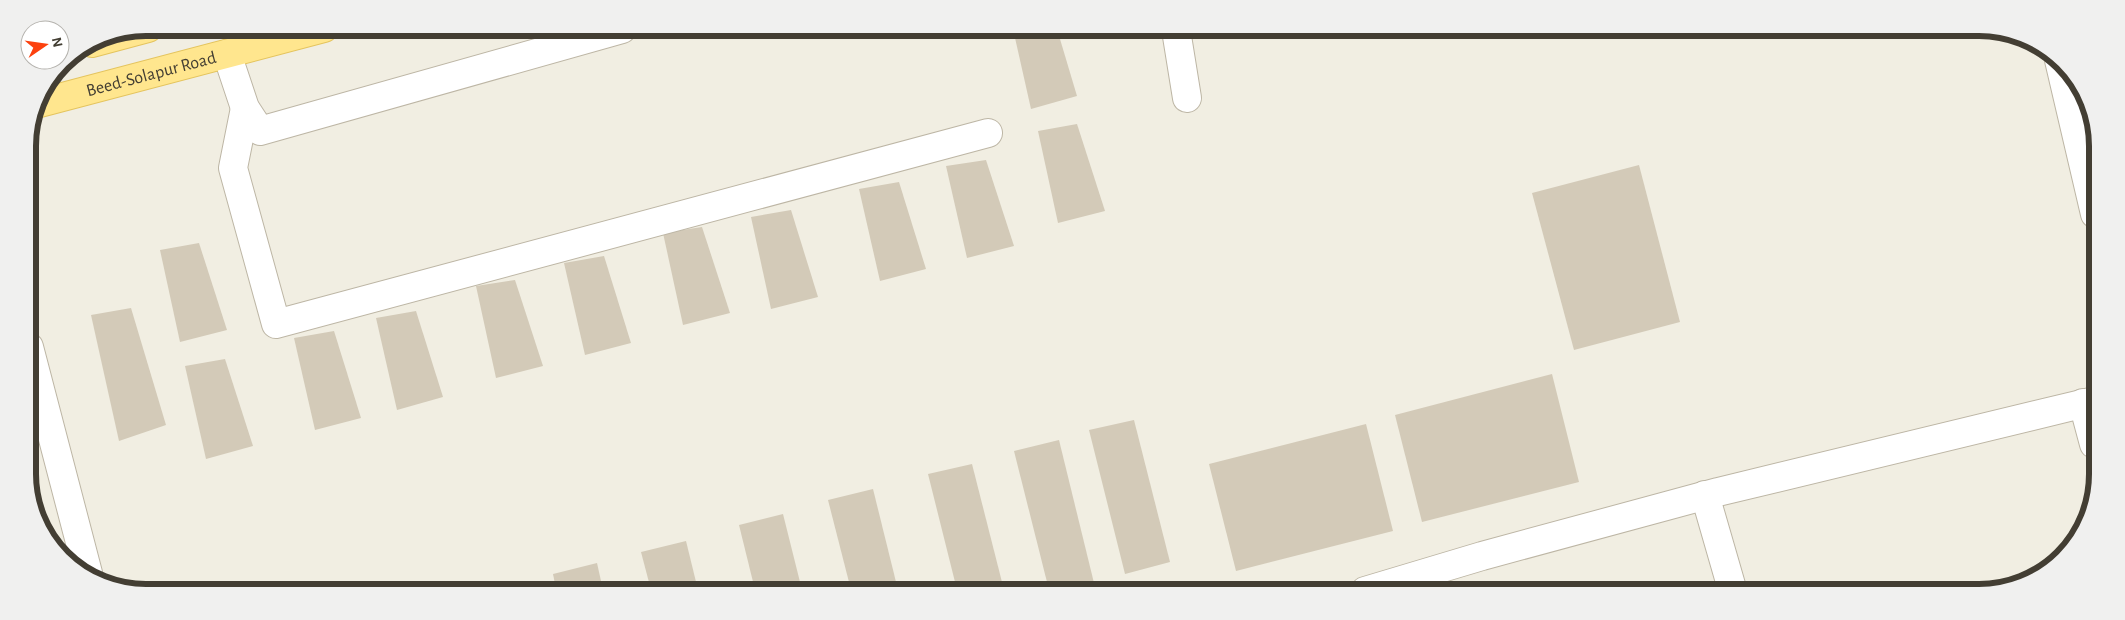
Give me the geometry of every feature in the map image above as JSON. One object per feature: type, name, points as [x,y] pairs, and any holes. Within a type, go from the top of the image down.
[{"type":"main road","name":"Beed-Solapur Road","points":[[46,101],[294,36]]},
{"type":"street","points":[[226,54],[245,108],[260,131],[594,36]]},
{"type":"street","points":[[1177,36],[1187,98]]},
{"type":"street","points":[[2062,75],[2089,188]]},
{"type":"street","points":[[245,108],[232,168],[276,324],[988,133]]},
{"type":"street","points":[[36,374],[86,566]]},
{"type":"street","points":[[1388,584],[1482,556],[1705,496],[2089,402]]},
{"type":"street","points":[[1705,496],[1731,584]]},
{"type":"building","points":[[1015,36],[1059,36],[1077,96],[1031,109]]},
{"type":"building","points":[[1077,124],[1105,211],[1058,223],[1038,131]]},
{"type":"building","points":[[986,160],[1014,246],[967,258],[946,166]]},
{"type":"building","points":[[1639,165],[1680,322],[1574,350],[1532,193]]},
{"type":"building","points":[[899,182],[926,269],[880,281],[859,189]]},
{"type":"building","points":[[791,210],[818,297],[771,309],[751,217]]},
{"type":"building","points":[[702,227],[730,313],[683,325],[663,233]]},
{"type":"building","points":[[199,243],[227,330],[180,342],[160,250]]},
{"type":"building","points":[[604,256],[631,343],[585,355],[564,263]]},
{"type":"building","points":[[515,280],[543,366],[496,378],[476,286]]},
{"type":"building","points":[[131,308],[166,425],[119,441],[91,315]]},
{"type":"building","points":[[416,311],[443,397],[397,410],[376,318]]},
{"type":"building","points":[[334,331],[361,418],[315,430],[294,338]]},
{"type":"building","points":[[225,359],[253,446],[206,459],[185,366]]},
{"type":"building","points":[[1552,374],[1579,482],[1422,522],[1395,415]]},
{"type":"building","points":[[1134,420],[1170,562],[1125,574],[1089,430]]},
{"type":"building","points":[[1366,424],[1393,531],[1236,571],[1209,464]]},
{"type":"building","points":[[1059,440],[1094,583],[1047,584],[1014,451]]},
{"type":"building","points":[[972,464],[1002,584],[956,584],[928,474]]},
{"type":"building","points":[[873,489],[897,584],[849,584],[828,500]]},
{"type":"building","points":[[783,514],[800,584],[754,584],[739,525]]},
{"type":"building","points":[[686,541],[697,584],[649,584],[641,552]]},
{"type":"building","points":[[597,563],[602,584],[555,584],[553,574]]}]
